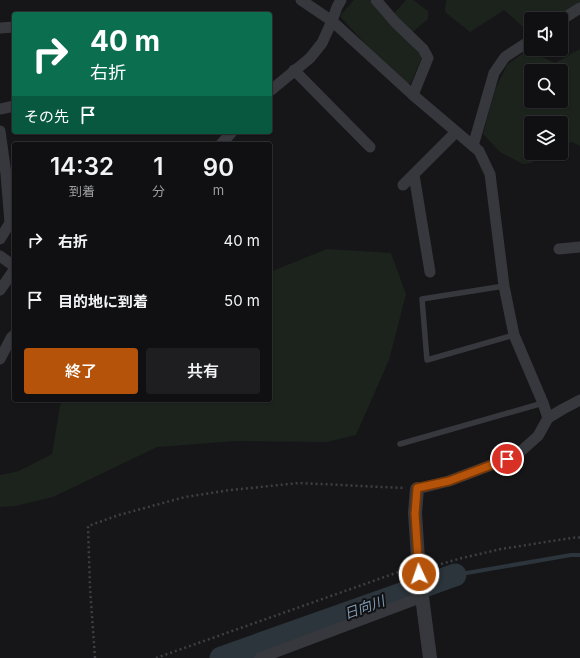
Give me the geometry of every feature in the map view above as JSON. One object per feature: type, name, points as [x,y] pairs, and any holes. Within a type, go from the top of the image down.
[{"type":"street","points":[[302,0],[332,22],[479,152],[490,174],[504,286],[514,335],[548,418]]},
{"type":"street","points":[[272,89],[310,58],[322,43],[341,0]]},
{"type":"street","points":[[376,0],[395,22],[423,49],[428,58],[413,95]]},
{"type":"street","points":[[568,16],[580,8]]},
{"type":"street","points":[[0,28],[12,27]]},
{"type":"street","points":[[473,146],[494,73],[505,57],[524,45]]},
{"type":"street","points":[[294,70],[370,147]]},
{"type":"street","points":[[0,109],[12,106]]},
{"type":"street","points":[[0,131],[3,175],[10,223],[0,239]]},
{"type":"street","points":[[403,185],[456,132]]},
{"type":"street","points":[[223,142],[230,134]]},
{"type":"street","points":[[414,175],[430,272]]},
{"type":"street","points":[[559,249],[580,247]]},
{"type":"street","points":[[0,256],[12,265]]},
{"type":"street","points":[[0,290],[12,273]]},
{"type":"street","points":[[0,359],[12,337]]},
{"type":"street","points":[[430,658],[419,570],[415,514],[417,488],[449,481],[507,459],[520,452],[538,436],[548,418],[580,400]]},
{"type":"street","points":[[260,658],[422,597]]},
{"type":"lane","points":[[504,286],[422,299],[427,360],[514,335]]},
{"type":"lane","points":[[400,444],[543,403]]},
{"type":"path","points":[[95,658],[90,588],[88,526],[119,515],[186,497],[230,490],[299,483],[417,488]]},
{"type":"path","points":[[156,658],[419,570],[500,549],[578,537],[580,538]]},
{"type":"shaded area","points":[[354,0],[369,0],[389,19],[406,0],[413,0],[428,11],[428,19],[405,38],[422,57],[411,83],[403,85],[340,16]]},
{"type":"shaded area","points":[[580,0],[580,12],[568,16],[568,12],[524,12],[524,28],[504,10],[470,32],[445,12],[446,1]]},
{"type":"shaded area","points":[[580,49],[580,146],[572,142],[568,143],[568,116],[524,116],[524,160],[534,160],[532,163],[523,164],[500,152],[483,134],[495,90],[507,65],[524,52],[524,56],[540,56],[555,63]]},
{"type":"shaded area","points":[[327,249],[391,253],[406,294],[389,360],[356,435],[326,442],[237,441],[157,447],[53,497],[15,506],[0,507],[0,475],[19,471],[52,454],[61,402],[272,402],[272,271]]},
{"type":"waterway","name":"日向川","points":[[455,575],[571,555],[580,555]]},
{"type":"waterway","name":"日向川","points":[[221,658],[455,575]]},
{"type":"route","points":[[419,574],[415,514],[417,488],[449,481],[507,459]]}]
